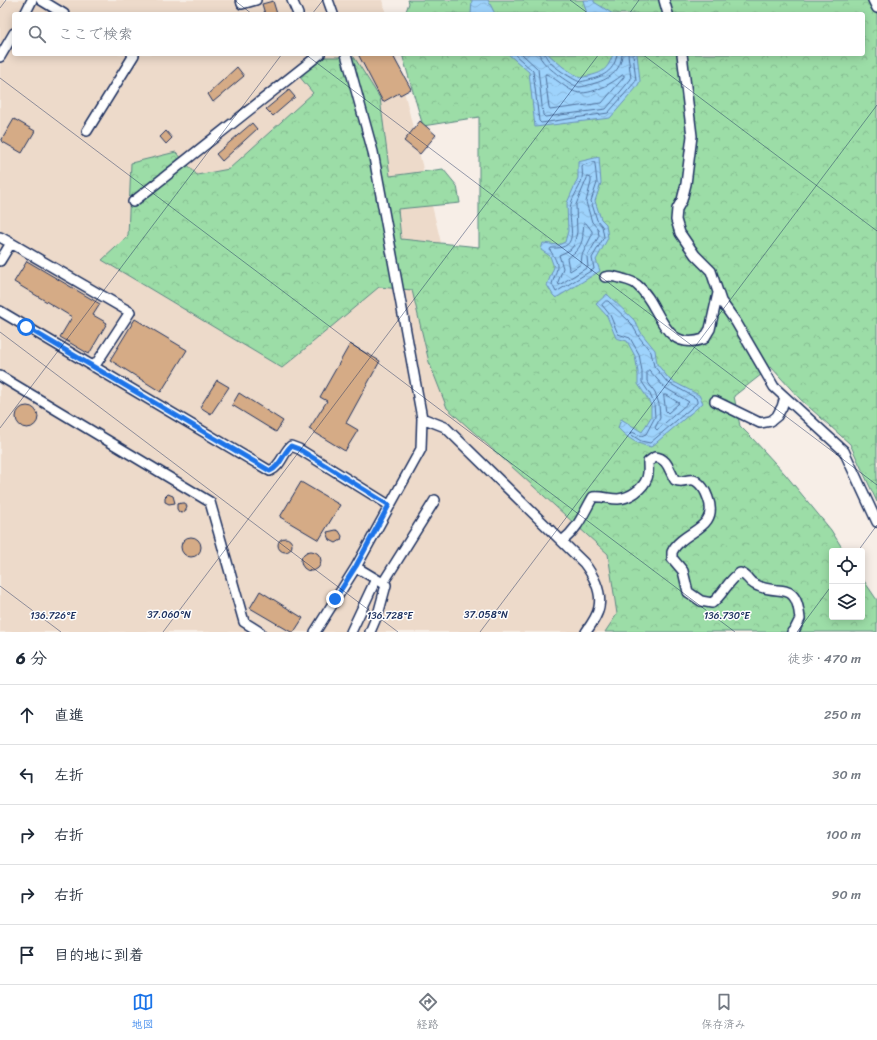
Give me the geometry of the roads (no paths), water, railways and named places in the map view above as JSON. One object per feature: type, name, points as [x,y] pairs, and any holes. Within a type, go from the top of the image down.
[{"type":"street","points":[[26,12],[32,0]]},
{"type":"street","points":[[41,0],[61,12]]},
{"type":"street","points":[[241,0],[242,4],[256,0]]},
{"type":"street","points":[[292,0],[297,12]]},
{"type":"street","points":[[328,0],[332,12]]},
{"type":"street","points":[[664,0],[667,12]]},
{"type":"street","points":[[873,0],[877,8]]},
{"type":"street","points":[[0,57],[12,36]]},
{"type":"street","points":[[87,132],[133,56]]},
{"type":"street","points":[[133,202],[317,56]]},
{"type":"street","points":[[315,632],[356,566],[421,449],[422,418],[373,152],[347,56]]},
{"type":"street","points":[[682,56],[692,136],[686,184],[682,200],[677,209],[676,220],[680,233],[695,255],[711,271],[721,301],[736,322],[774,387],[844,451],[877,522]]},
{"type":"street","points":[[0,237],[130,312],[94,367]]},
{"type":"street","points":[[0,261],[11,243]]},
{"type":"street","points":[[605,277],[610,276],[637,284],[669,332],[677,339],[684,342],[694,342],[704,339],[710,329],[718,291]]},
{"type":"street","points":[[0,311],[270,471],[276,469],[288,448],[291,446],[299,449],[389,505]]},
{"type":"street","points":[[0,376],[210,502],[244,622],[260,632]]},
{"type":"street","points":[[715,401],[760,423],[771,421],[777,416],[785,397]]},
{"type":"street","points":[[422,418],[445,427],[584,563],[593,575],[600,599],[599,608],[586,632]]},
{"type":"street","points":[[562,541],[579,525],[593,497],[598,496],[618,499],[634,495],[644,484],[648,476],[648,462],[655,457],[661,458],[667,463],[675,480],[683,482],[694,480],[698,482],[706,491],[710,505],[707,521],[696,532],[678,542],[672,552],[672,558],[684,571],[688,592],[701,601],[712,603],[717,599],[735,576],[740,573],[746,575],[754,584],[765,588],[791,593],[796,599],[800,619],[795,630],[792,632]]},
{"type":"street","points":[[351,632],[379,581],[435,500]]},
{"type":"street","points":[[356,566],[386,585],[380,611],[370,632]]},
{"type":"water","points":[[472,0],[488,0],[494,12],[471,12]]},
{"type":"water","points":[[583,0],[594,0],[594,2],[610,12],[586,12]]},
{"type":"water","points":[[510,56],[550,56],[563,67],[580,78],[601,72],[608,65],[612,56],[637,56],[640,81],[637,87],[610,118],[535,127],[529,72]]},
{"type":"water","points":[[599,157],[601,183],[595,201],[601,219],[606,224],[608,238],[596,260],[600,271],[556,298],[547,285],[554,267],[550,256],[541,250],[543,243],[558,245],[565,242],[568,231],[567,203],[578,178],[578,162]]},
{"type":"water","points":[[607,294],[634,320],[642,334],[655,350],[657,364],[670,380],[699,395],[703,403],[651,447],[633,440],[618,428],[621,419],[642,432],[651,417],[651,405],[638,384],[638,372],[635,356],[627,341],[616,338],[607,316],[596,304]]}]
